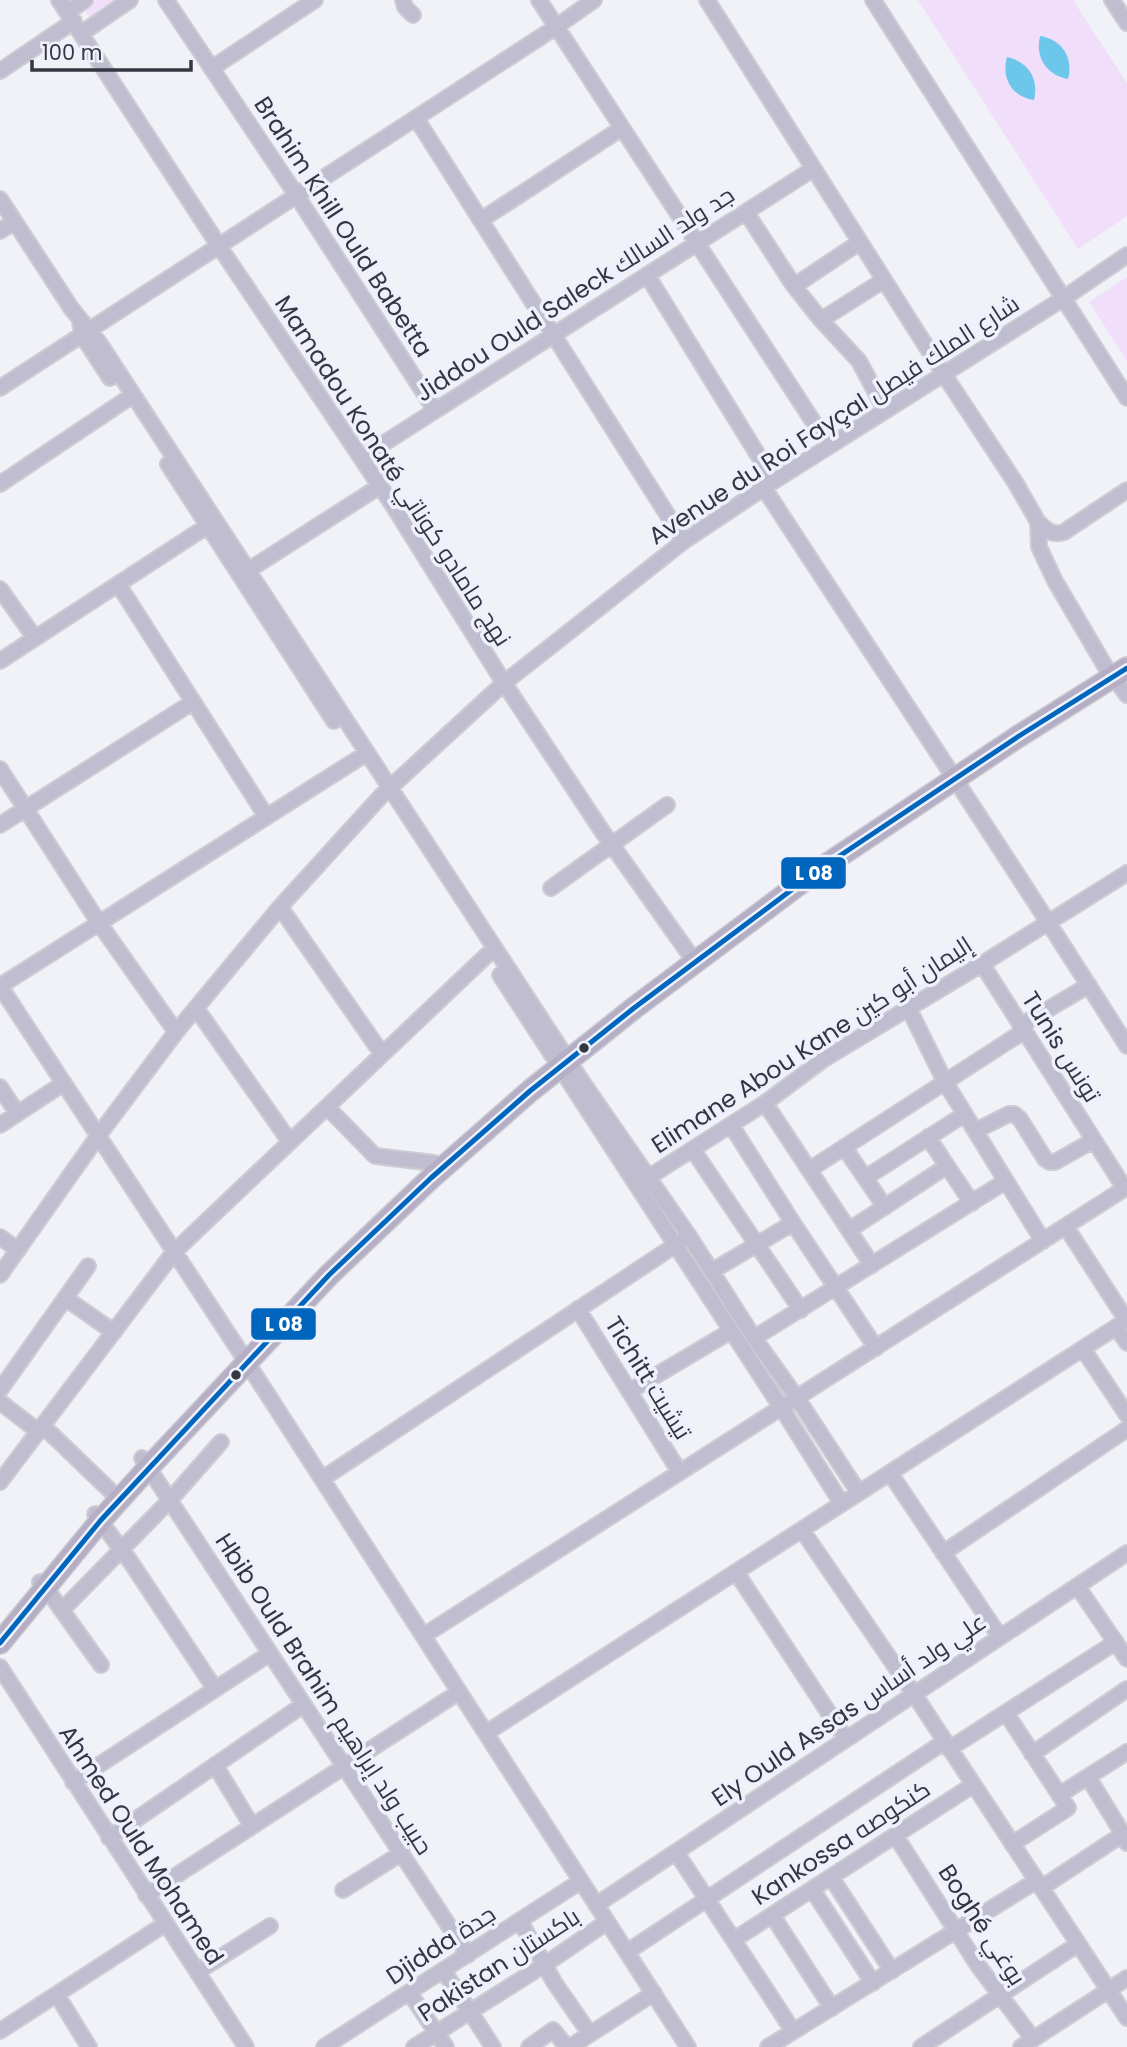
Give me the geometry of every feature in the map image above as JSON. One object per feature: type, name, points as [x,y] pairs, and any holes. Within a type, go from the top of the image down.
[{"type":"highway","points":[[0,1643],[42,1584],[116,1495],[358,1233],[434,1163],[691,959],[808,862],[1115,670],[1127,652]]},
{"type":"highway","points":[[243,1357],[365,1240],[561,1060]]},
{"type":"highway","points":[[0,1626],[42,1584]]},
{"type":"street","points":[[0,71],[71,17],[85,0]]},
{"type":"street","points":[[71,17],[130,0]]},
{"type":"street","name":"Brahim Khill Ould Babetta","points":[[166,0],[435,410]]},
{"type":"street","points":[[212,68],[316,0]]},
{"type":"street","points":[[403,0],[405,7],[413,15]]},
{"type":"street","points":[[539,0],[829,446]]},
{"type":"street","points":[[0,388],[84,329],[297,196],[594,0]]},
{"type":"street","points":[[708,0],[1038,522],[1051,533],[1064,532],[1127,490]]},
{"type":"street","points":[[873,0],[1127,398]]},
{"type":"street","points":[[1112,0],[1127,23]]},
{"type":"street","name":"Mamadou Konaté نهج مامادو كوناتي","points":[[71,17],[219,246],[380,486],[504,683],[691,959]]},
{"type":"street","points":[[416,118],[684,541]]},
{"type":"street","points":[[481,220],[622,128]]},
{"type":"street","name":"Jiddou Ould Saleck جد ولد السالك","points":[[361,458],[813,169]]},
{"type":"street","points":[[0,199],[363,756],[488,955],[561,1060]]},
{"type":"street","points":[[746,212],[794,286],[859,361],[885,410]]},
{"type":"street","points":[[0,231],[14,222]]},
{"type":"street","points":[[794,286],[860,242]]},
{"type":"street","name":"Avenue du Roi Fayçal شارع الملك فيصل","points":[[0,1275],[98,1136],[176,1032],[281,907],[385,792],[504,683],[684,541],[1127,256]]},
{"type":"street","points":[[647,275],[769,484],[950,773],[1049,921],[1127,1046]]},
{"type":"street","points":[[821,320],[884,280]]},
{"type":"street","points":[[0,484],[130,397]]},
{"type":"street","points":[[244,573],[380,486]]},
{"type":"street","points":[[1038,522],[1039,547],[1048,567],[1115,670],[1127,695]]},
{"type":"street","points":[[0,661],[212,523]]},
{"type":"street","points":[[118,584],[266,816]]},
{"type":"street","points":[[0,589],[35,638]]},
{"type":"street","points":[[0,825],[193,702]]},
{"type":"street","points":[[363,756],[0,986],[424,1636],[654,1993],[685,2046]]},
{"type":"street","points":[[0,769],[99,923],[176,1032]]},
{"type":"street","points":[[385,792],[642,1181],[676,1245],[842,1504]]},
{"type":"street","points":[[551,888],[667,805]]},
{"type":"street","name":"Elimane Abou Kane إليمان أبو كين","points":[[642,1181],[765,1103],[824,1059],[1127,873]]},
{"type":"street","points":[[281,907],[382,1055]]},
{"type":"street","points":[[0,1482],[174,1252],[488,955]]},
{"type":"street","name":"Tunis تونس","points":[[982,964],[1126,1188]]},
{"type":"street","points":[[809,1170],[1089,985]]},
{"type":"street","points":[[908,1007],[945,1082],[1043,1241]]},
{"type":"street","points":[[196,1008],[290,1142]]},
{"type":"street","points":[[0,1125],[64,1083]]},
{"type":"street","points":[[0,1087],[17,1113]]},
{"type":"street","points":[[765,1103],[872,1265]]},
{"type":"street","points":[[327,1107],[375,1156],[434,1163]]},
{"type":"street","points":[[865,1178],[965,1114]]},
{"type":"street","points":[[975,1131],[1014,1114],[1020,1119],[1045,1160],[1050,1162],[1055,1162],[1094,1140]]},
{"type":"street","points":[[731,1125],[876,1348]]},
{"type":"street","points":[[928,1137],[972,1203]]},
{"type":"street","points":[[844,1147],[885,1207]]},
{"type":"street","points":[[694,1150],[801,1310]]},
{"type":"street","points":[[849,1230],[947,1166]]},
{"type":"street","points":[[642,1181],[689,1236],[859,1493]]},
{"type":"street","points":[[754,1338],[1006,1181]]},
{"type":"street","points":[[424,1636],[1126,1188]]},
{"type":"street","points":[[712,1271],[793,1223]]},
{"type":"street","points":[[1066,1227],[1123,1323],[1127,1343]]},
{"type":"street","points":[[322,1479],[689,1236]]},
{"type":"street","points":[[0,1237],[18,1250]]},
{"type":"street","points":[[0,1390],[88,1266]]},
{"type":"street","points":[[65,1298],[114,1332]]},
{"type":"street","name":"Tichitt تيشيت","points":[[578,1309],[679,1471]]},
{"type":"street","points":[[486,1733],[1123,1323]]},
{"type":"street","points":[[630,1391],[731,1331]]},
{"type":"street","points":[[1083,1349],[1127,1415]]},
{"type":"street","points":[[0,1402],[41,1429],[116,1495]]},
{"type":"street","points":[[943,1553],[1127,1429]]},
{"type":"street","points":[[62,1610],[170,1500],[222,1442]]},
{"type":"street","name":"Hbib Ould Brahim حبيب ولد إبراهيم","points":[[145,1463],[468,1955]]},
{"type":"street","points":[[890,1473],[1000,1637]]},
{"type":"street","points":[[98,1517],[215,1689]]},
{"type":"street","points":[[802,1530],[914,1694],[1127,2018]]},
{"type":"street","name":"Ely Ould Assas علي ولد أساس","points":[[596,1905],[1126,1555]]},
{"type":"street","points":[[737,1572],[846,1739]]},
{"type":"street","points":[[42,1584],[101,1665]]},
{"type":"street","points":[[1077,1586],[1127,1659]]},
{"type":"street","points":[[627,1952],[947,1746],[1006,1713],[1116,1642]]},
{"type":"street","points":[[73,1783],[269,1654]]},
{"type":"street","name":"Ahmed Ould Mohamed","points":[[0,1667],[246,2047]]},
{"type":"street","points":[[1032,1754],[1127,1689]]},
{"type":"street","points":[[146,1895],[459,1692]]},
{"type":"street","points":[[109,1838],[303,1705]]},
{"type":"street","points":[[1006,1713],[1068,1808],[1012,1844]]},
{"type":"street","points":[[1059,1795],[1127,1753]]},
{"type":"street","points":[[215,1765],[252,1826]]},
{"type":"street","points":[[768,2047],[957,1929],[1125,1838],[1088,1777]]},
{"type":"street","name":"Kankossa كنكوصه","points":[[735,1939],[973,1785]]},
{"type":"street","name":"Boghé بوغي","points":[[895,1835],[1000,1996],[1027,2043]]},
{"type":"street","points":[[676,1852],[793,2031]]},
{"type":"street","points":[[343,1890],[402,1853]]},
{"type":"street","points":[[831,1877],[892,1971]]},
{"type":"street","name":"Djidda جدة","points":[[324,2047],[343,2042],[409,1992],[582,1881]]},
{"type":"street","points":[[813,1889],[873,1983]]},
{"type":"street","points":[[772,1915],[832,2008]]},
{"type":"street","points":[[520,1921],[554,1983],[590,2034]]},
{"type":"street","name":"Pakistan باكستان","points":[[414,2047],[607,1922]]},
{"type":"street","points":[[0,2031],[166,1924]]},
{"type":"street","points":[[197,1972],[270,1926]]},
{"type":"street","points":[[921,2047],[1078,1944]]},
{"type":"street","points":[[443,1970],[493,2047]]},
{"type":"street","points":[[1027,2043],[1127,1978]]},
{"type":"street","points":[[409,1992],[446,2047]]},
{"type":"street","points":[[528,2047],[553,2031],[569,2047],[654,1993]]},
{"type":"street","points":[[57,1995],[89,2047]]},
{"type":"shaded area","points":[[96,0],[127,0],[93,23],[84,8]]},
{"type":"shaded area","points":[[918,0],[1073,0],[1127,83],[1127,216],[1078,249]]},
{"type":"shaded area","points":[[1127,277],[1127,361],[1089,302]]},
{"type":"water","points":[[1040,36],[1054,41],[1064,50],[1069,63],[1068,79],[1054,74],[1044,64],[1039,51]]},
{"type":"water","points":[[1007,57],[1027,67],[1031,73],[1035,85],[1034,100],[1020,95],[1010,85],[1006,72]]},
{"type":"transit line","points":[[0,1643],[101,1520],[329,1275],[431,1178],[530,1091],[634,1008],[814,873],[1019,736],[1127,668]]}]
